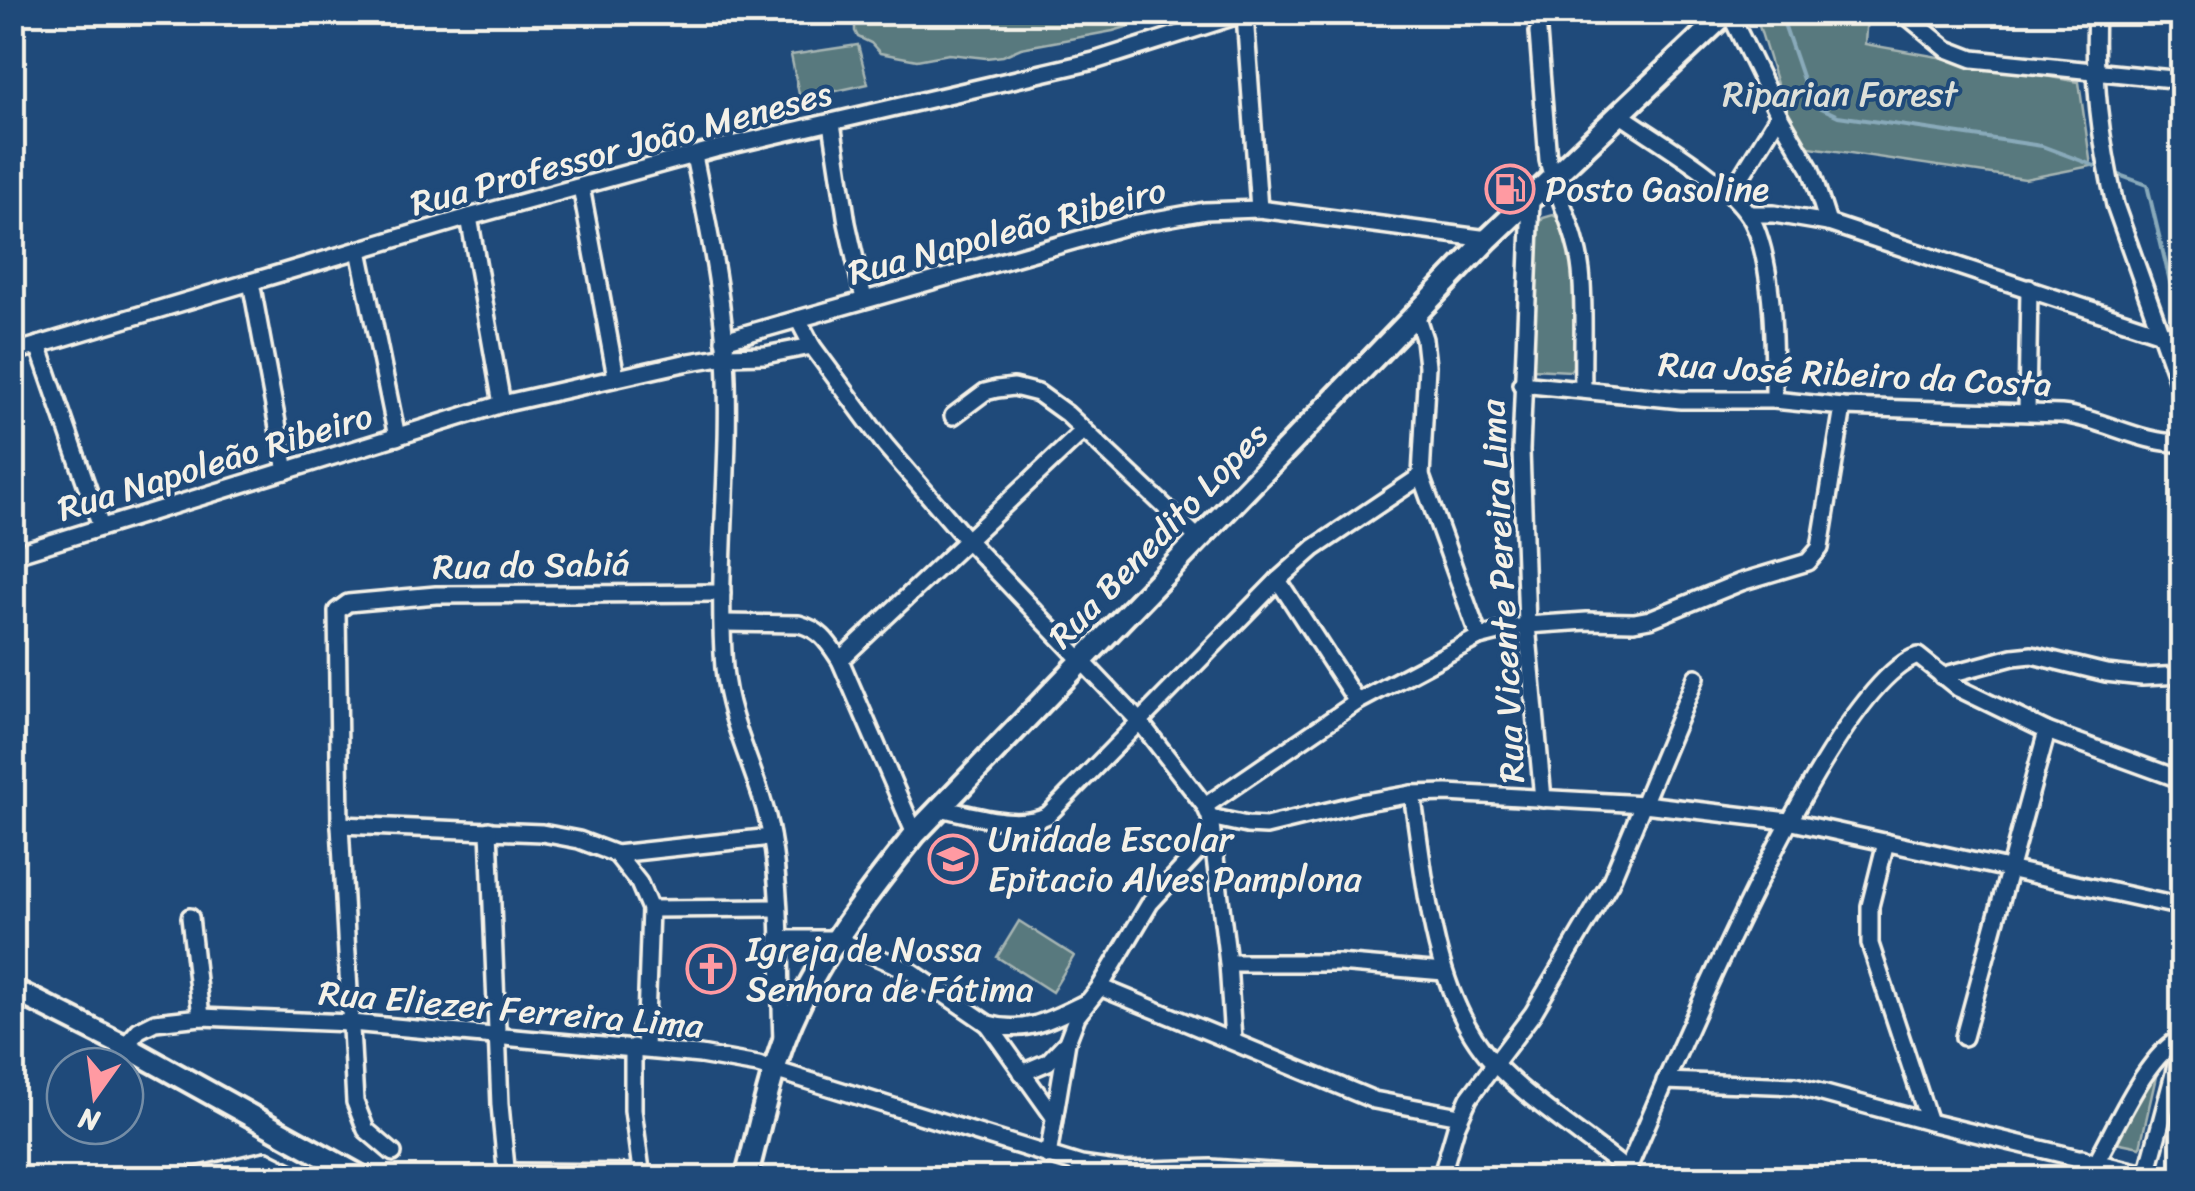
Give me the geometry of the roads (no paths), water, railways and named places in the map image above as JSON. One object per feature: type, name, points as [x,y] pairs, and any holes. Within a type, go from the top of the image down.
[{"type":"main road","name":"Rua Benedito Lopes","points":[[746,1178],[782,1044],[836,939],[915,834],[1488,239],[1728,12]]},
{"type":"main road","points":[[12,989],[125,1046]]},
{"type":"main road","points":[[145,1057],[363,1178]]},
{"type":"street","points":[[1728,12],[1811,170],[1828,223]]},
{"type":"street","points":[[1902,12],[1958,55],[2182,80]]},
{"type":"street","points":[[2096,12],[2093,73],[2115,205],[2182,393]]},
{"type":"street","points":[[1246,14],[1259,208]]},
{"type":"street","name":"Rua Professor João Meneses","points":[[12,352],[469,216],[694,156],[1025,78],[1219,18],[1246,14]]},
{"type":"street","points":[[1538,32],[1548,160],[1552,179],[1570,217],[1581,270],[1583,388]]},
{"type":"street","points":[[1618,113],[1731,193],[1750,214],[1761,245],[1767,281],[1774,400]]},
{"type":"street","points":[[1731,193],[1779,114]]},
{"type":"street","points":[[832,122],[847,223],[864,299]]},
{"type":"street","points":[[694,156],[724,348],[726,500],[722,623],[727,695],[771,837],[782,1044]]},
{"type":"street","points":[[581,186],[616,378]]},
{"type":"street","name":"Rua Vicente Pereira Lima","points":[[1532,200],[1522,384],[1522,503],[1527,625],[1543,799]]},
{"type":"street","name":"Rua Napoleão Ribeiro","points":[[12,555],[502,404],[724,348],[798,319],[1132,224],[1205,211],[1259,208],[1488,239]]},
{"type":"street","points":[[1750,214],[1828,223],[2164,334],[2182,334]]},
{"type":"street","points":[[469,216],[502,404]]},
{"type":"street","points":[[360,250],[397,438]]},
{"type":"street","points":[[250,282],[286,471]]},
{"type":"street","points":[[2027,412],[2029,288]]},
{"type":"street","points":[[1416,314],[1427,366],[1422,476],[1479,637]]},
{"type":"street","points":[[798,319],[812,346],[885,445],[966,539],[1140,722],[1208,811],[1228,963],[1233,1040]]},
{"type":"street","points":[[38,344],[101,527]]},
{"type":"street","points":[[724,348],[764,356],[812,346]]},
{"type":"street","name":"Rua José Ribeiro da Costa","points":[[1522,384],[1681,400],[1774,400],[1843,407],[2087,416],[2152,440],[2182,443]]},
{"type":"street","points":[[953,416],[985,392],[1014,387],[1050,399],[1200,540]]},
{"type":"street","points":[[1208,811],[1357,702],[1479,637],[1527,625],[1650,619],[1741,582],[1808,562],[1820,548],[1843,407]]},
{"type":"street","points":[[840,660],[1083,430]]},
{"type":"street","points":[[939,808],[1008,820],[1039,819],[1060,804],[1278,580],[1314,548],[1422,476]]},
{"type":"street","points":[[1278,580],[1357,702]]},
{"type":"street","name":"Rua do Sabiá","points":[[340,825],[336,616],[342,605],[436,594],[722,593]]},
{"type":"street","points":[[722,623],[782,622],[810,627],[825,638],[840,660],[915,834]]},
{"type":"street","points":[[1942,676],[2032,655],[2106,673],[2182,675]]},
{"type":"street","points":[[1412,794],[1444,972],[1465,1023],[1494,1063],[1631,1175],[1665,1081],[1788,821],[1826,758],[1882,680],[1904,661],[1918,656],[1958,688],[2047,731],[2182,780]]},
{"type":"street","points":[[1442,1178],[1460,1116],[1494,1063],[1534,1013],[1610,882],[1696,677]]},
{"type":"street","points":[[1964,1037],[2047,731]]},
{"type":"street","points":[[1208,811],[1247,825],[1266,826],[1412,794],[1644,804],[1788,821],[2182,906]]},
{"type":"street","points":[[393,1153],[375,1141],[355,1102],[340,825],[564,836],[616,854],[771,837]]},
{"type":"street","points":[[489,830],[507,1175],[641,1176],[633,1110],[650,909],[639,883],[616,854]]},
{"type":"street","points":[[1048,1156],[1067,1042],[1085,1003],[1100,987],[1150,903],[1212,836]]},
{"type":"street","points":[[1886,842],[1870,906],[1870,944],[1929,1122]]},
{"type":"street","points":[[650,909],[777,908]]},
{"type":"street","points":[[190,917],[201,1017]]},
{"type":"street","points":[[778,939],[836,939],[912,972],[988,1024],[1054,1117]]},
{"type":"street","points":[[1228,963],[1338,963],[1444,972]]},
{"type":"street","points":[[1100,987],[1374,1100],[1460,1116]]},
{"type":"street","points":[[988,1024],[1015,1029],[1036,1026],[1085,1003]]},
{"type":"street","name":"Rua Eliezer Ferreira Lima","points":[[125,1046],[139,1030],[155,1022],[201,1017],[351,1024],[639,1048],[730,1059],[1048,1156],[1122,1171],[1227,1168],[1364,1178]]},
{"type":"street","points":[[1665,1081],[1785,1084],[2154,1176],[2182,1041]]},
{"type":"street","points":[[2076,1178],[2151,1066],[2165,1050],[2182,1041]]},
{"type":"street","points":[[1022,1073],[1048,1062],[1067,1042]]},
{"type":"street","points":[[188,1178],[266,1160],[302,1178]]},
{"type":"street","points":[[266,1160],[274,1178]]},
{"type":"waterway","points":[[1780,12],[1811,103],[1838,116],[2042,146],[2095,166]]},
{"type":"waterway","points":[[2119,175],[2147,185],[2181,328]]},
{"type":"place","name":"Posto Gasoline","points":[[1510,189]]},
{"type":"place","name":"Unidade Escolar Epitacio Alves Pamplona","points":[[953,859]]},
{"type":"place","name":"Igreja de Nossa Senhora de Fátima","points":[[711,969]]},
{"type":"park label","name":"Riparian Forest","points":[[1840,94]]}]
